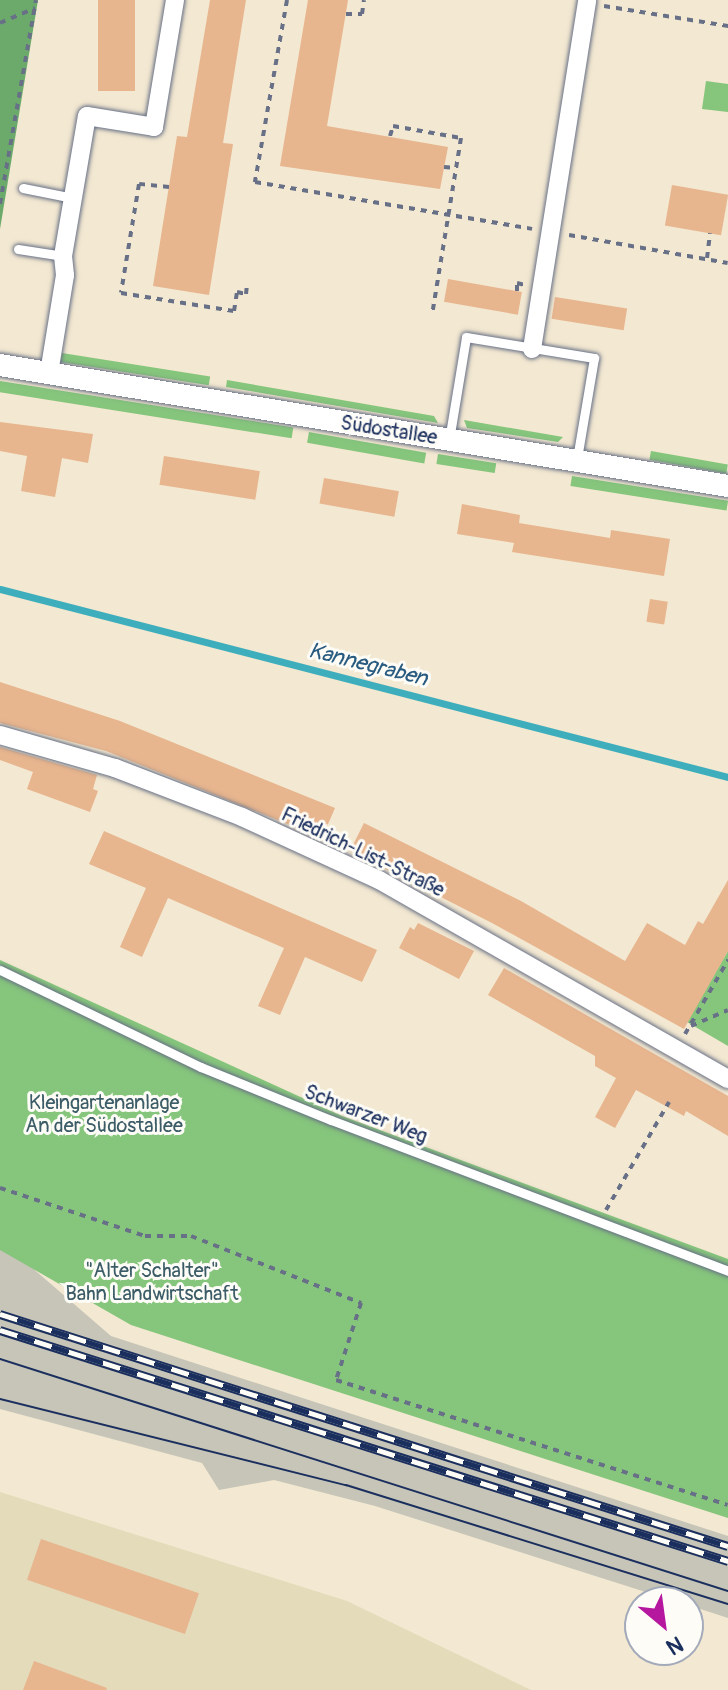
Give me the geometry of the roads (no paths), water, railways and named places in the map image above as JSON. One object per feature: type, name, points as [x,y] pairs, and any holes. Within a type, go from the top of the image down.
[{"type":"street","points":[[49,373],[65,275],[63,256],[87,116],[154,127],[175,0]]},
{"type":"street","points":[[532,349],[587,2]]},
{"type":"street","name":"Südostallee","points":[[0,365],[728,486]]},
{"type":"street","name":"Friedrich-List-Straße","points":[[0,735],[115,768],[242,817],[379,880],[728,1079]]},
{"type":"lane","points":[[23,188],[73,198]]},
{"type":"lane","points":[[18,249],[63,256]]},
{"type":"lane","points":[[449,440],[466,337],[594,358],[576,461]]},
{"type":"lane","name":"Schwarzer Weg","points":[[0,970],[201,1067],[331,1120],[728,1271]]},
{"type":"waterway","name":"Kannegraben","points":[[0,589],[728,777]]},
{"type":"tram line","points":[[0,1359],[728,1591]]},
{"type":"tram line","points":[[0,1399],[346,1485],[728,1604]]},
{"type":"railway","points":[[0,1314],[728,1546]]},
{"type":"railway","points":[[0,1330],[728,1561]]},
{"type":"park label","name":"Kleingartenanlage An der Südostallee","points":[[104,1114]]},
{"type":"park label","name":"\"Alter Schalter\" Bahn Landwirtschaft","points":[[152,1282]]}]
